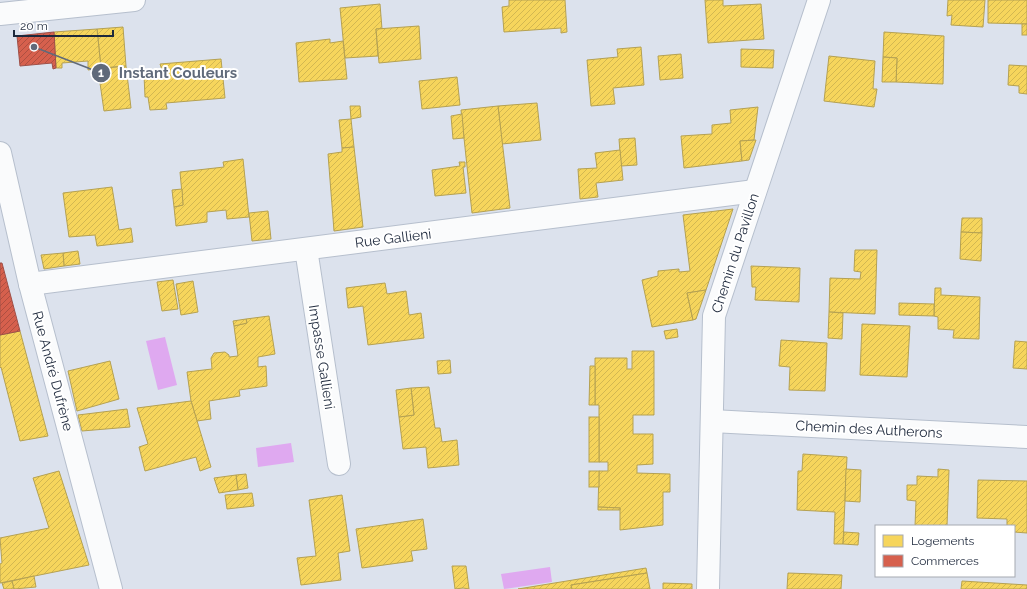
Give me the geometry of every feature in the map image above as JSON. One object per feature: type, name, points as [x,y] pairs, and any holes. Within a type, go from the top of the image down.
[{"type":"street","points":[[0,14],[134,0]]},
{"type":"street","name":"Chemin du Pavillon","points":[[708,589],[714,316],[819,0]]},
{"type":"street","name":"Rue André Dufrène","points":[[0,153],[30,284],[111,589]]},
{"type":"street","name":"Rue Gallieni","points":[[30,284],[755,191]]},
{"type":"street","name":"Impasse Gallieni","points":[[306,249],[339,464]]},
{"type":"street","name":"Chemin des Autherons","points":[[712,421],[1027,437]]},
{"type":"shaded area","points":[[165,337],[177,385],[158,390],[146,341]]},
{"type":"shaded area","points":[[291,443],[294,462],[258,467],[256,448]]},
{"type":"shaded area","points":[[550,567],[552,582],[504,589],[501,574]]},
{"type":"building: Logements","points":[[509,0],[565,0],[567,32],[561,33],[561,28],[504,32],[502,7],[509,6]]},
{"type":"building: Logements","points":[[705,0],[723,0],[723,6],[761,4],[764,39],[708,43]]},
{"type":"building: Logements","points":[[948,0],[985,0],[983,27],[951,25],[952,15],[947,16]]},
{"type":"building: Logements","points":[[988,0],[1027,0],[1027,24],[988,23]]},
{"type":"building: Logements","points":[[380,4],[382,29],[376,29],[378,56],[345,58],[340,8]]},
{"type":"building: Logements","points":[[1022,24],[1027,24],[1027,35],[1022,35]]},
{"type":"building: Logements","points":[[419,26],[421,59],[379,63],[376,29]]},
{"type":"building: Logements","points":[[123,27],[126,66],[101,68],[97,29]]},
{"type":"building: Logements","points":[[97,29],[101,68],[88,70],[88,61],[62,63],[62,68],[56,68],[54,32]]},
{"type":"building: Logements","points":[[884,32],[944,36],[943,84],[896,82],[897,58],[883,57]]},
{"type":"building: Logements","points":[[330,39],[330,43],[343,41],[347,79],[299,82],[296,43]]},
{"type":"building: Logements","points":[[641,47],[644,85],[613,88],[615,104],[591,106],[587,60],[618,57],[617,49]]},
{"type":"building: Logements","points":[[741,49],[774,50],[773,68],[741,67]]},
{"type":"building: Logements","points":[[681,54],[683,78],[660,80],[658,56]]},
{"type":"building: Logements","points":[[829,56],[875,61],[873,89],[877,89],[874,107],[824,101]]},
{"type":"building: Logements","points":[[883,57],[897,58],[896,82],[882,82]]},
{"type":"building: Logements","points":[[221,59],[225,98],[166,103],[167,109],[150,110],[148,97],[145,97],[144,75],[146,75],[146,72],[162,70],[160,64]]},
{"type":"building: Logements","points":[[1009,65],[1027,66],[1027,94],[1019,93],[1019,86],[1008,85]]},
{"type":"building: Logements","points":[[126,66],[131,108],[104,111],[98,69]]},
{"type":"building: Logements","points":[[457,77],[460,105],[422,109],[419,81]]},
{"type":"building: Logements","points":[[537,103],[541,140],[502,144],[498,106]]},
{"type":"building: Logements","points":[[350,106],[360,106],[361,117],[351,119]]},
{"type":"building: Logements","points":[[498,106],[510,208],[472,213],[461,110]]},
{"type":"building: Logements","points":[[758,107],[754,140],[740,141],[742,161],[684,168],[681,136],[712,134],[712,125],[731,123],[730,110]]},
{"type":"building: Logements","points":[[462,114],[464,138],[453,139],[451,116]]},
{"type":"building: Logements","points":[[351,119],[354,147],[342,148],[339,120]]},
{"type":"building: Logements","points":[[635,138],[637,165],[621,166],[619,139]]},
{"type":"building: Logements","points":[[756,140],[749,160],[742,161],[740,141]]},
{"type":"building: Logements","points":[[354,147],[363,227],[334,231],[328,154],[342,152],[342,148]]},
{"type":"building: Logements","points":[[620,150],[623,180],[596,183],[598,197],[580,199],[578,169],[597,168],[595,153]]},
{"type":"building: Logements","points":[[243,159],[249,217],[227,219],[226,210],[207,212],[207,222],[176,226],[174,207],[183,205],[180,172],[224,167],[223,162]]},
{"type":"building: Logements","points":[[459,162],[465,162],[465,167],[463,167],[466,193],[435,196],[432,170],[460,166]]},
{"type":"building: Logements","points":[[112,187],[119,230],[131,228],[133,242],[97,246],[95,235],[69,237],[63,193]]},
{"type":"building: Logements","points":[[182,189],[183,205],[174,207],[172,190]]},
{"type":"building: Logements","points":[[733,209],[706,290],[687,293],[693,320],[652,327],[642,280],[658,276],[658,271],[679,269],[679,272],[690,271],[683,215]]},
{"type":"building: Logements","points":[[268,211],[271,239],[252,241],[249,213]]},
{"type":"building: Logements","points":[[962,218],[982,218],[982,233],[961,232]]},
{"type":"building: Logements","points":[[961,232],[982,233],[981,261],[960,259]]},
{"type":"building: Logements","points":[[855,250],[877,250],[875,314],[829,312],[830,278],[860,279],[861,272],[854,271]]},
{"type":"building: Logements","points":[[78,251],[80,264],[64,266],[63,253]]},
{"type":"building: Logements","points":[[63,253],[64,266],[44,269],[41,255]]},
{"type":"building: Logements","points":[[751,266],[800,268],[799,302],[755,300],[756,287],[752,287]]},
{"type":"building: Logements","points":[[173,280],[178,309],[162,311],[157,282]]},
{"type":"building: Logements","points":[[193,281],[198,312],[181,315],[176,284]]},
{"type":"building: Logements","points":[[385,283],[387,294],[406,291],[409,315],[421,313],[424,338],[368,345],[363,306],[348,308],[346,288]]},
{"type":"building: Logements","points":[[935,288],[941,288],[941,295],[980,297],[979,339],[953,338],[954,330],[938,329],[938,317],[934,316]]},
{"type":"building: Logements","points":[[706,290],[696,319],[693,320],[687,293]]},
{"type":"building: Logements","points":[[899,303],[934,304],[934,316],[899,315]]},
{"type":"building: Logements","points":[[829,312],[843,313],[842,339],[828,338]]},
{"type":"building: Logements","points":[[269,316],[275,354],[258,357],[258,367],[266,366],[267,386],[239,390],[240,396],[209,401],[211,419],[197,421],[191,401],[187,372],[212,369],[211,358],[214,353],[225,352],[229,355],[229,357],[238,356],[234,326],[247,323],[246,319]]},
{"type":"building: Logements","points":[[246,319],[247,323],[234,326],[233,321]]},
{"type":"building: Logements","points":[[862,324],[910,326],[907,377],[860,375]]},
{"type":"building: Logements","points":[[677,329],[678,337],[666,339],[664,331]]},
{"type":"building: Logements","points":[[20,331],[48,436],[20,441],[1,367],[0,368],[0,335]]},
{"type":"building: Logements","points":[[781,340],[827,343],[825,391],[789,390],[790,367],[779,366]]},
{"type":"building: Logements","points":[[1015,341],[1027,342],[1027,369],[1013,368]]},
{"type":"building: Logements","points":[[632,351],[654,351],[654,415],[633,415],[633,434],[653,434],[653,464],[637,465],[637,473],[670,474],[670,492],[663,492],[663,525],[620,530],[620,508],[598,507],[599,471],[608,471],[608,462],[599,462],[599,405],[595,405],[595,358],[627,358],[627,369],[632,369]]},
{"type":"building: Logements","points":[[450,360],[451,373],[438,374],[437,361]]},
{"type":"building: Logements","points":[[110,361],[119,399],[77,411],[68,371]]},
{"type":"building: Logements","points":[[590,366],[595,366],[595,405],[589,405]]},
{"type":"building: Logements","points":[[429,387],[435,428],[440,428],[442,442],[457,440],[459,465],[428,468],[426,447],[403,449],[399,417],[414,415],[411,388]]},
{"type":"building: Logements","points":[[411,388],[414,415],[399,417],[396,390]]},
{"type":"building: Logements","points":[[191,401],[211,467],[200,471],[196,457],[145,471],[139,447],[148,444],[137,408]]},
{"type":"building: Logements","points":[[127,409],[130,427],[82,431],[78,415]]},
{"type":"building: Logements","points":[[589,417],[599,417],[599,462],[589,462]]},
{"type":"building: Logements","points":[[803,454],[847,457],[843,544],[834,544],[835,512],[797,510],[798,471],[802,471]]},
{"type":"building: Logements","points":[[846,469],[861,470],[860,502],[845,501]]},
{"type":"building: Logements","points":[[938,469],[949,470],[947,525],[915,525],[916,501],[907,500],[907,485],[917,485],[917,476],[938,477]]},
{"type":"building: Logements","points":[[59,471],[89,565],[0,583],[0,564],[2,563],[0,538],[49,528],[33,478]]},
{"type":"building: Logements","points":[[589,471],[599,471],[599,487],[589,487]]},
{"type":"building: Logements","points":[[246,474],[248,488],[238,490],[236,475]]},
{"type":"building: Logements","points":[[236,475],[238,490],[219,493],[214,478]]},
{"type":"building: Logements","points":[[978,480],[1027,481],[1027,533],[1015,532],[1015,525],[1007,525],[1007,519],[977,518]]},
{"type":"building: Logements","points":[[252,493],[254,506],[227,509],[225,495]]},
{"type":"building: Logements","points":[[342,495],[350,551],[338,553],[341,580],[301,585],[297,558],[316,556],[309,500]]},
{"type":"building: Logements","points":[[598,507],[620,508],[620,510],[598,510]]},
{"type":"building: Logements","points":[[423,519],[427,549],[411,551],[413,561],[362,568],[356,529]]},
{"type":"building: Logements","points":[[844,532],[859,533],[858,545],[843,544]]},
{"type":"building: Logements","points":[[452,566],[466,566],[469,589],[455,589]]},
{"type":"building: Logements","points":[[646,568],[647,573],[571,585],[572,589],[518,589]]},
{"type":"building: Logements","points":[[647,573],[650,589],[572,589],[571,585]]},
{"type":"building: Logements","points":[[788,573],[842,575],[841,589],[787,589]]},
{"type":"building: Logements","points":[[34,576],[36,587],[14,589],[12,581]]},
{"type":"building: Logements","points":[[12,581],[14,589],[4,589],[2,583]]},
{"type":"building: Logements","points":[[962,581],[1027,585],[1027,589],[961,589]]},
{"type":"building: Logements","points":[[663,583],[692,584],[692,589],[663,589]]},
{"type":"building: Commerces","points":[[54,32],[56,68],[53,69],[52,63],[20,66],[17,36]]},
{"type":"building: Commerces","points":[[0,263],[2,263],[20,331],[0,335]]},
{"type":"place","name":"Instant Couleurs","points":[[34,47]]}]
